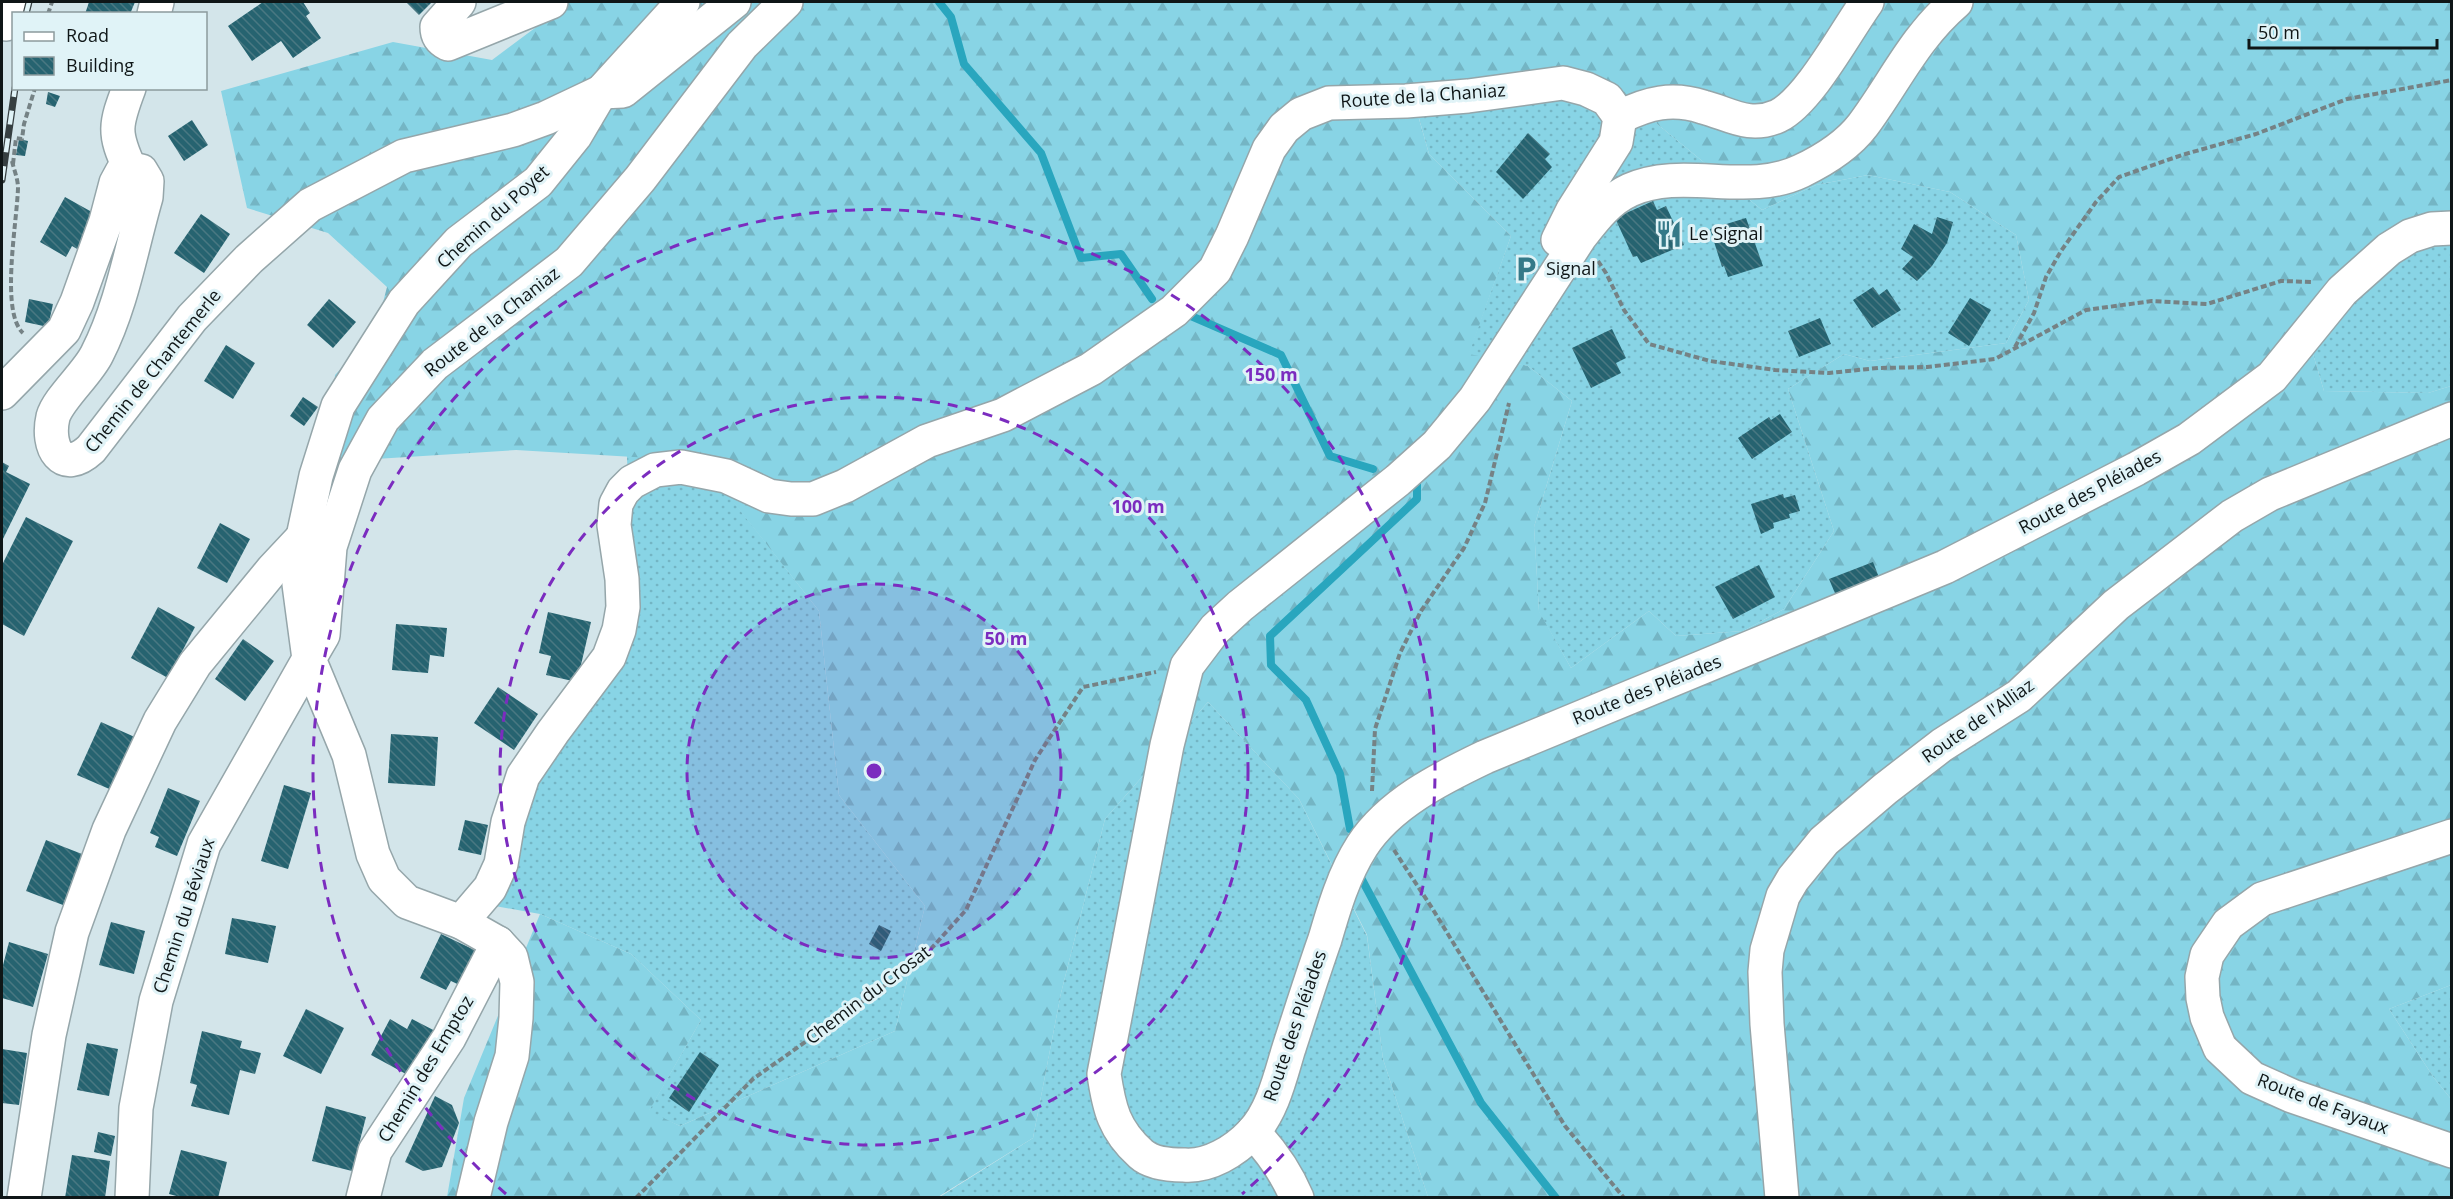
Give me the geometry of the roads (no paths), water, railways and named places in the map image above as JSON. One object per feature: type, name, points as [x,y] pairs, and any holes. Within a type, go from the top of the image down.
[{"type":"street","points":[[459,2],[437,27],[437,34],[442,41],[448,44],[551,2]]},
{"type":"street","name":"Chemin du Poyet","points":[[309,658],[299,584],[303,537],[316,476],[338,406],[404,303],[459,242],[538,182],[575,136],[601,92],[683,2]]},
{"type":"street","points":[[601,92],[623,91],[734,2]]},
{"type":"street","name":"Route de la Chaniaz","points":[[309,658],[323,635],[330,547],[355,470],[383,419],[435,364],[569,261],[640,178],[742,45],[786,2]]},
{"type":"street","points":[[1538,304],[1536,283],[1573,210],[1616,142],[1620,117],[1647,104],[1674,102],[1702,106],[1746,122],[1778,116],[1805,93],[1867,2]]},
{"type":"street","name":"Route des Pléiades","points":[[1956,2],[1935,20],[1914,47],[1862,127],[1823,160],[1798,173],[1775,180],[1749,183],[1682,181],[1653,184],[1630,190],[1612,201],[1581,237],[1475,399],[1437,445],[1398,480],[1215,628],[1187,666],[1167,745],[1104,1074],[1114,1122],[1128,1142],[1144,1157],[1166,1164],[1188,1166],[1210,1161],[1231,1151],[1253,1132],[1270,1104],[1340,892],[1360,848],[1377,825],[1452,772],[1945,567],[2136,469],[2189,439],[2272,377],[2342,291],[2389,249],[2410,236],[2432,229],[2451,228]]},
{"type":"street","name":"Route de la Chaniaz","points":[[461,922],[490,888],[501,864],[508,822],[523,776],[609,657],[619,630],[622,608],[622,579],[614,525],[616,504],[632,482],[655,470],[681,467],[726,476],[770,496],[791,500],[813,499],[845,486],[927,441],[1003,415],[1091,369],[1174,311],[1215,270],[1269,149],[1284,128],[1301,114],[1329,103],[1406,101],[1468,96],[1563,83],[1586,89],[1607,99],[1620,117]]},
{"type":"street","name":"Chemin de Chantemerle","points":[[128,90],[117,119],[118,145],[130,169],[141,171],[147,181],[146,197],[116,311],[96,356],[54,414],[50,436],[56,453],[68,460],[81,459],[91,449],[192,318],[249,260],[310,205],[404,156],[513,130],[546,118],[601,92]]},
{"type":"street","points":[[2,393],[64,330],[77,302],[106,221],[116,183],[122,172],[130,169]]},
{"type":"street","name":"Route de l'Alliaz","points":[[1782,1197],[1767,1024],[1767,950],[1776,913],[1783,896],[1793,879],[1824,842],[1885,789],[1934,751],[2019,696],[2116,605],[2232,516],[2270,494],[2451,419]]},
{"type":"street","points":[[24,1197],[49,1035],[72,932],[110,830],[160,721],[195,664],[273,569],[303,537]]},
{"type":"street","points":[[309,658],[349,755],[373,854],[384,879],[407,902],[461,922],[498,943],[511,957],[518,982],[512,1056],[491,1122],[473,1197]]},
{"type":"street","name":"Chemin du Béviaux","points":[[132,1197],[136,1108],[156,1001],[204,844],[309,658]]},
{"type":"street","name":"Route de Fayaux","points":[[2451,836],[2262,899],[2228,924],[2207,954],[2202,977],[2206,1017],[2220,1048],[2252,1078],[2292,1096],[2451,1151]]},
{"type":"street","name":"Chemin des Emptoz","points":[[363,1197],[375,1152],[449,1038],[498,943]]},
{"type":"street","points":[[1253,1132],[1268,1148],[1295,1195]]},
{"type":"waterway","points":[[939,2],[951,17],[964,64],[1041,153],[1081,258],[1121,254],[1152,299]]},
{"type":"waterway","points":[[1184,313],[1281,355],[1330,456],[1373,469]]},
{"type":"waterway","points":[[1350,829],[1340,774],[1306,700],[1271,665],[1270,636],[1417,499],[1417,481]]},
{"type":"waterway","points":[[1360,876],[1481,1103],[1556,1198]]},
{"type":"railway","points":[[26,12],[29,2]]},
{"type":"railway","points":[[2,180],[15,90]]},
{"type":"place","name":"Le Signal","points":[[1669,234]]},
{"type":"place","name":"Signal","points":[[1526,269]]}]
